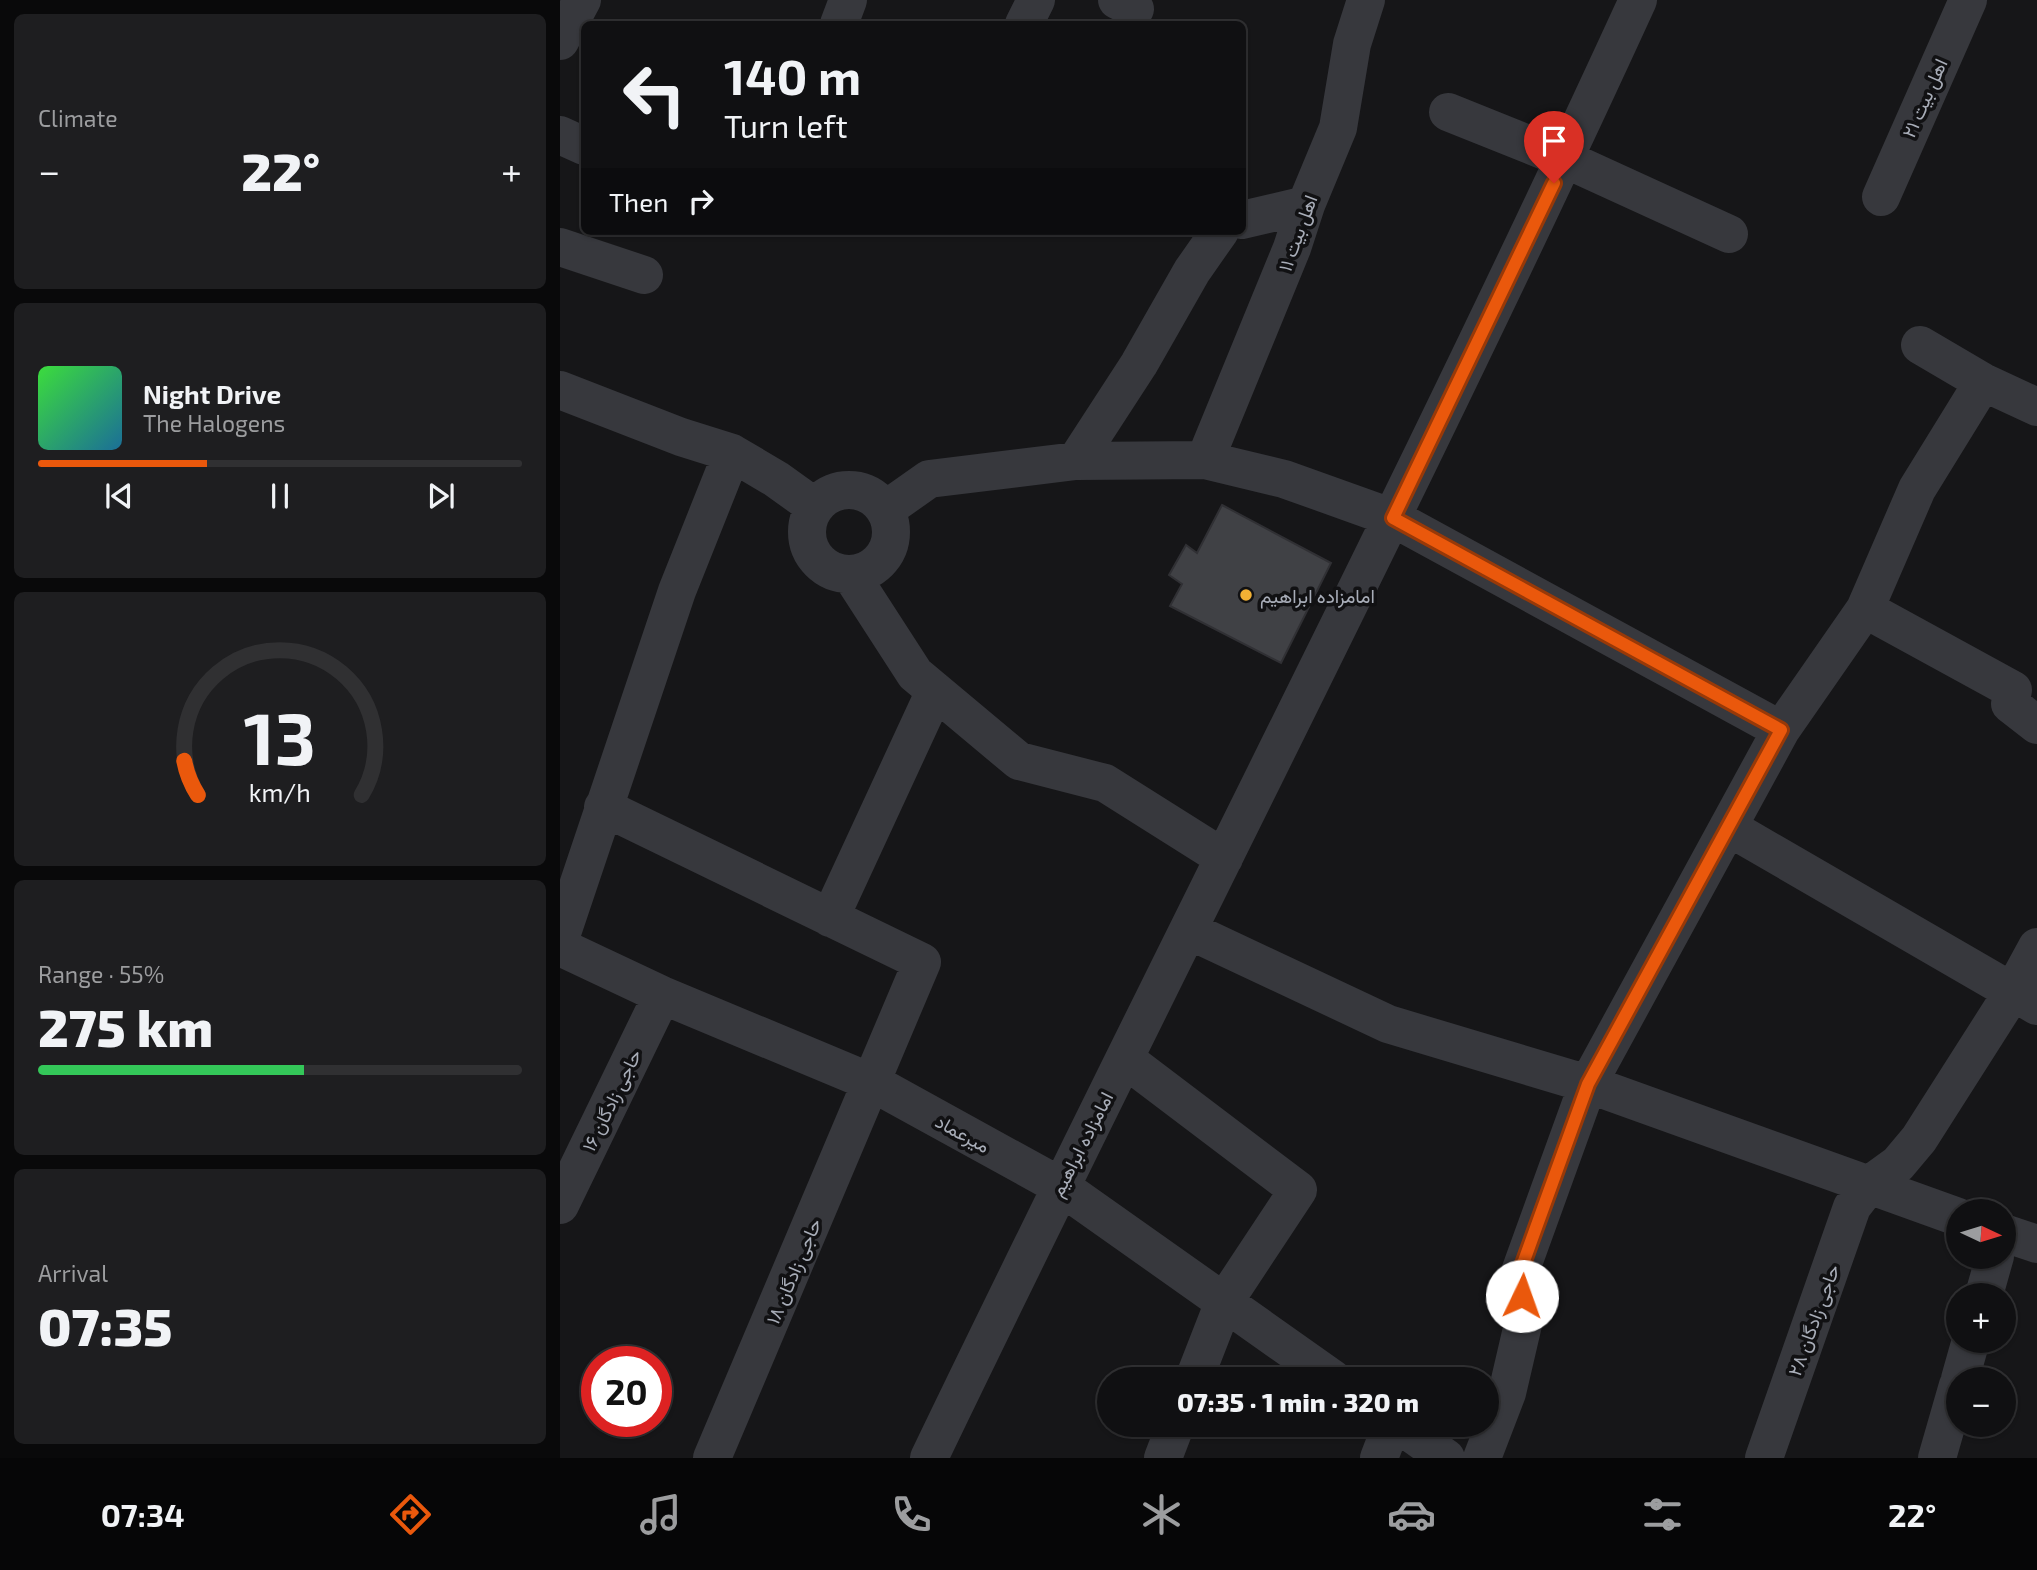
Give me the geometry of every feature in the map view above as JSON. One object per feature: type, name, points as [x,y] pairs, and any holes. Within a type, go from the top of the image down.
[{"type":"street","points":[[560,41],[582,0]]},
{"type":"street","points":[[839,21],[848,0]]},
{"type":"street","points":[[1026,21],[1036,0]]},
{"type":"street","name":"اهل بیت ۱۱","points":[[1205,460],[1338,128],[1352,44],[1366,0]]},
{"type":"street","name":"امامزاده ابراهیم","points":[[929,1458],[1059,1186],[1125,1059],[1393,518],[1638,0]]},
{"type":"street","name":"اهل بیت ۲۱","points":[[1881,197],[1968,0]]},
{"type":"street","points":[[1448,112],[1565,159],[1729,234]]},
{"type":"street","points":[[560,135],[581,145]]},
{"type":"street","points":[[1246,219],[1306,205]]},
{"type":"street","points":[[1076,461],[1139,364],[1192,271],[1217,235]]},
{"type":"street","points":[[560,247],[644,275]]},
{"type":"street","points":[[1920,345],[1983,382],[2037,407]]},
{"type":"street","points":[[1482,1458],[1507,1393],[1524,1320],[1520,1272],[1588,1084],[1781,730],[1865,609],[1917,489],[1983,382]]},
{"type":"street","points":[[560,390],[681,437],[732,453],[776,479],[816,508]]},
{"type":"street","points":[[560,939],[677,591],[732,453]]},
{"type":"street","points":[[885,510],[929,479],[1076,461],[1205,460],[1284,479],[1393,518],[1781,730]]},
{"type":"street","points":[[851,490],[876,500],[885,510],[891,534],[884,557],[864,572],[851,575],[826,568],[810,546],[810,520],[825,498],[851,490]]},
{"type":"street","points":[[851,575],[915,674],[1019,761],[1105,783],[1224,858]]},
{"type":"street","points":[[1865,609],[2013,690],[2010,704],[2037,724]]},
{"type":"street","points":[[603,807],[830,918],[935,691]]},
{"type":"street","points":[[1728,827],[2024,999]]},
{"type":"street","name":"حاجی زادگان ۱۸","points":[[712,1458],[922,962],[830,918]]},
{"type":"street","points":[[1188,930],[1388,1024],[1588,1084],[1946,1213]]},
{"type":"street","name":"میرعماد","points":[[560,947],[662,995],[873,1083],[1059,1186],[1317,1367]]},
{"type":"street","points":[[1869,1185],[1898,1164],[1919,1139],[2024,999],[2037,947]]},
{"type":"street","name":"حاجی زادگان ۱۶","points":[[560,1205],[662,995]]},
{"type":"street","points":[[1125,1059],[1298,1190],[1224,1302],[1199,1367]]},
{"type":"street","name":"حاجی زادگان ۲۸","points":[[1764,1458],[1852,1208],[1869,1185]]},
{"type":"street","points":[[2016,1237],[2037,1244]]},
{"type":"street","points":[[1937,1458],[1946,1427]]},
{"type":"street","points":[[1164,1458],[1171,1437]]},
{"type":"street","points":[[1379,1458],[1387,1437]]},
{"type":"street","points":[[1416,1437],[1446,1458]]},
{"type":"building","name":"امامزاده ابراهیم","points":[[1222,505],[1331,563],[1281,663],[1170,606],[1182,584],[1169,575],[1186,545],[1197,553]]},
{"type":"place","name":"امامزاده ابراهیم","points":[[1246,595]]},
{"type":"route","points":[[1522,1296],[1520,1272],[1588,1084],[1781,730],[1393,518],[1554,183]]}]
